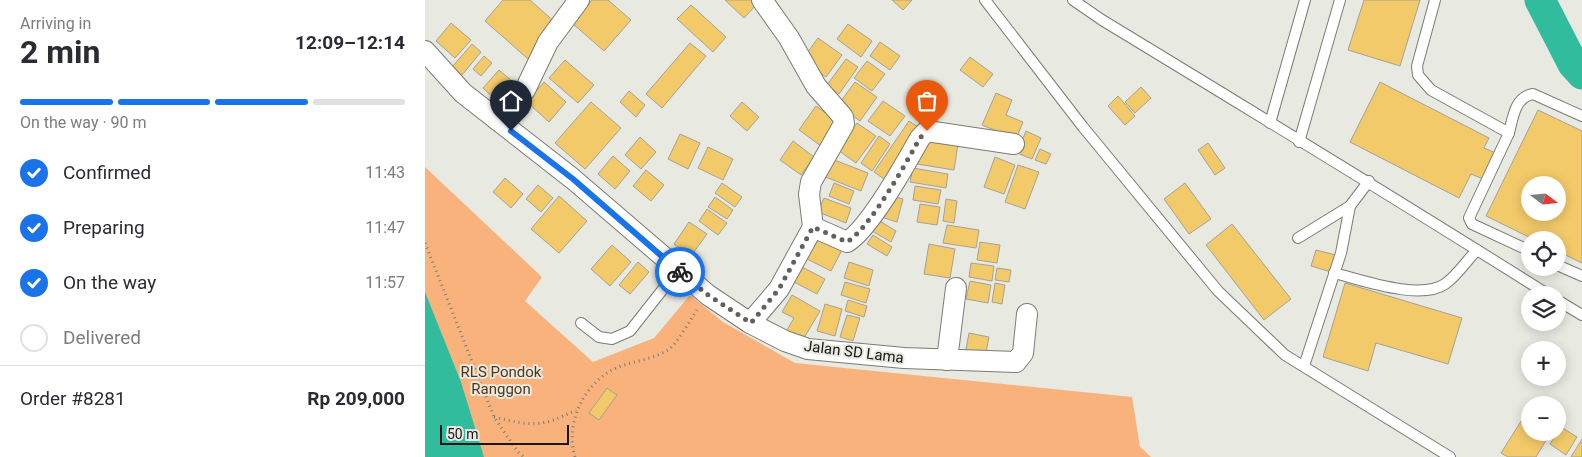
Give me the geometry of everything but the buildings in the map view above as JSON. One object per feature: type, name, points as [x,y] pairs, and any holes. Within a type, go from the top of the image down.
[{"type":"street","points":[[496,119],[525,90],[548,42],[579,0]]},
{"type":"street","points":[[751,323],[779,289],[813,227],[809,194],[811,182],[844,124],[843,117],[816,86],[789,38],[762,0]]},
{"type":"street","name":"Jalan SD Lama","points":[[425,51],[463,93],[573,179],[708,295],[785,342],[808,349],[904,358],[1016,362],[1023,353],[1027,314]]},
{"type":"street","points":[[813,227],[842,241],[847,242],[854,238],[878,207],[923,133],[927,131],[1014,144]]},
{"type":"street","points":[[947,360],[956,288]]},
{"type":"lane","points":[[985,0],[1083,127],[1218,291],[1285,355],[1451,457]]},
{"type":"lane","points":[[1073,0],[1102,20],[1299,142],[1369,181],[1535,286]]},
{"type":"lane","points":[[1270,123],[1305,0]]},
{"type":"lane","points":[[1299,142],[1340,0]]},
{"type":"lane","points":[[1435,0],[1417,66],[1418,75],[1431,90],[1509,133]]},
{"type":"lane","points":[[1521,248],[1472,224],[1469,218],[1509,133],[1517,104],[1525,95],[1533,94],[1582,116]]},
{"type":"lane","points":[[1298,238],[1350,206],[1369,181]]},
{"type":"lane","points":[[1304,366],[1334,273],[1350,206]]},
{"type":"lane","points":[[1334,273],[1397,288],[1423,290],[1444,284],[1477,250]]},
{"type":"lane","points":[[1566,269],[1582,276]]},
{"type":"lane","points":[[581,322],[599,337],[612,339],[630,332],[678,270]]},
{"type":"lane","points":[[1566,305],[1582,315]]},
{"type":"path","points":[[425,243],[494,417],[518,452],[524,457]]},
{"type":"path","points":[[575,457],[571,434],[577,409],[597,382],[612,371],[670,349],[708,295]]},
{"type":"path","points":[[494,417],[527,425],[552,422],[577,409]]},
{"type":"green space","name":"RLS Pondok Ranggon","points":[[425,167],[542,277],[525,301],[593,362],[654,338],[690,295],[723,322],[795,363],[1132,397],[1140,447],[1151,457],[425,457]]},
{"type":"shaded area","points":[[425,292],[461,382],[484,457],[425,457]]},
{"type":"waterway","points":[[1540,0],[1573,64],[1582,74]]},
{"type":"way so far","points":[[680,272],[708,295],[751,323],[763,311],[779,289],[793,266],[804,240],[813,227],[842,241],[847,242],[854,238],[878,207],[923,133],[927,131]]},
{"type":"route","points":[[511,131],[573,179],[680,272]]}]
